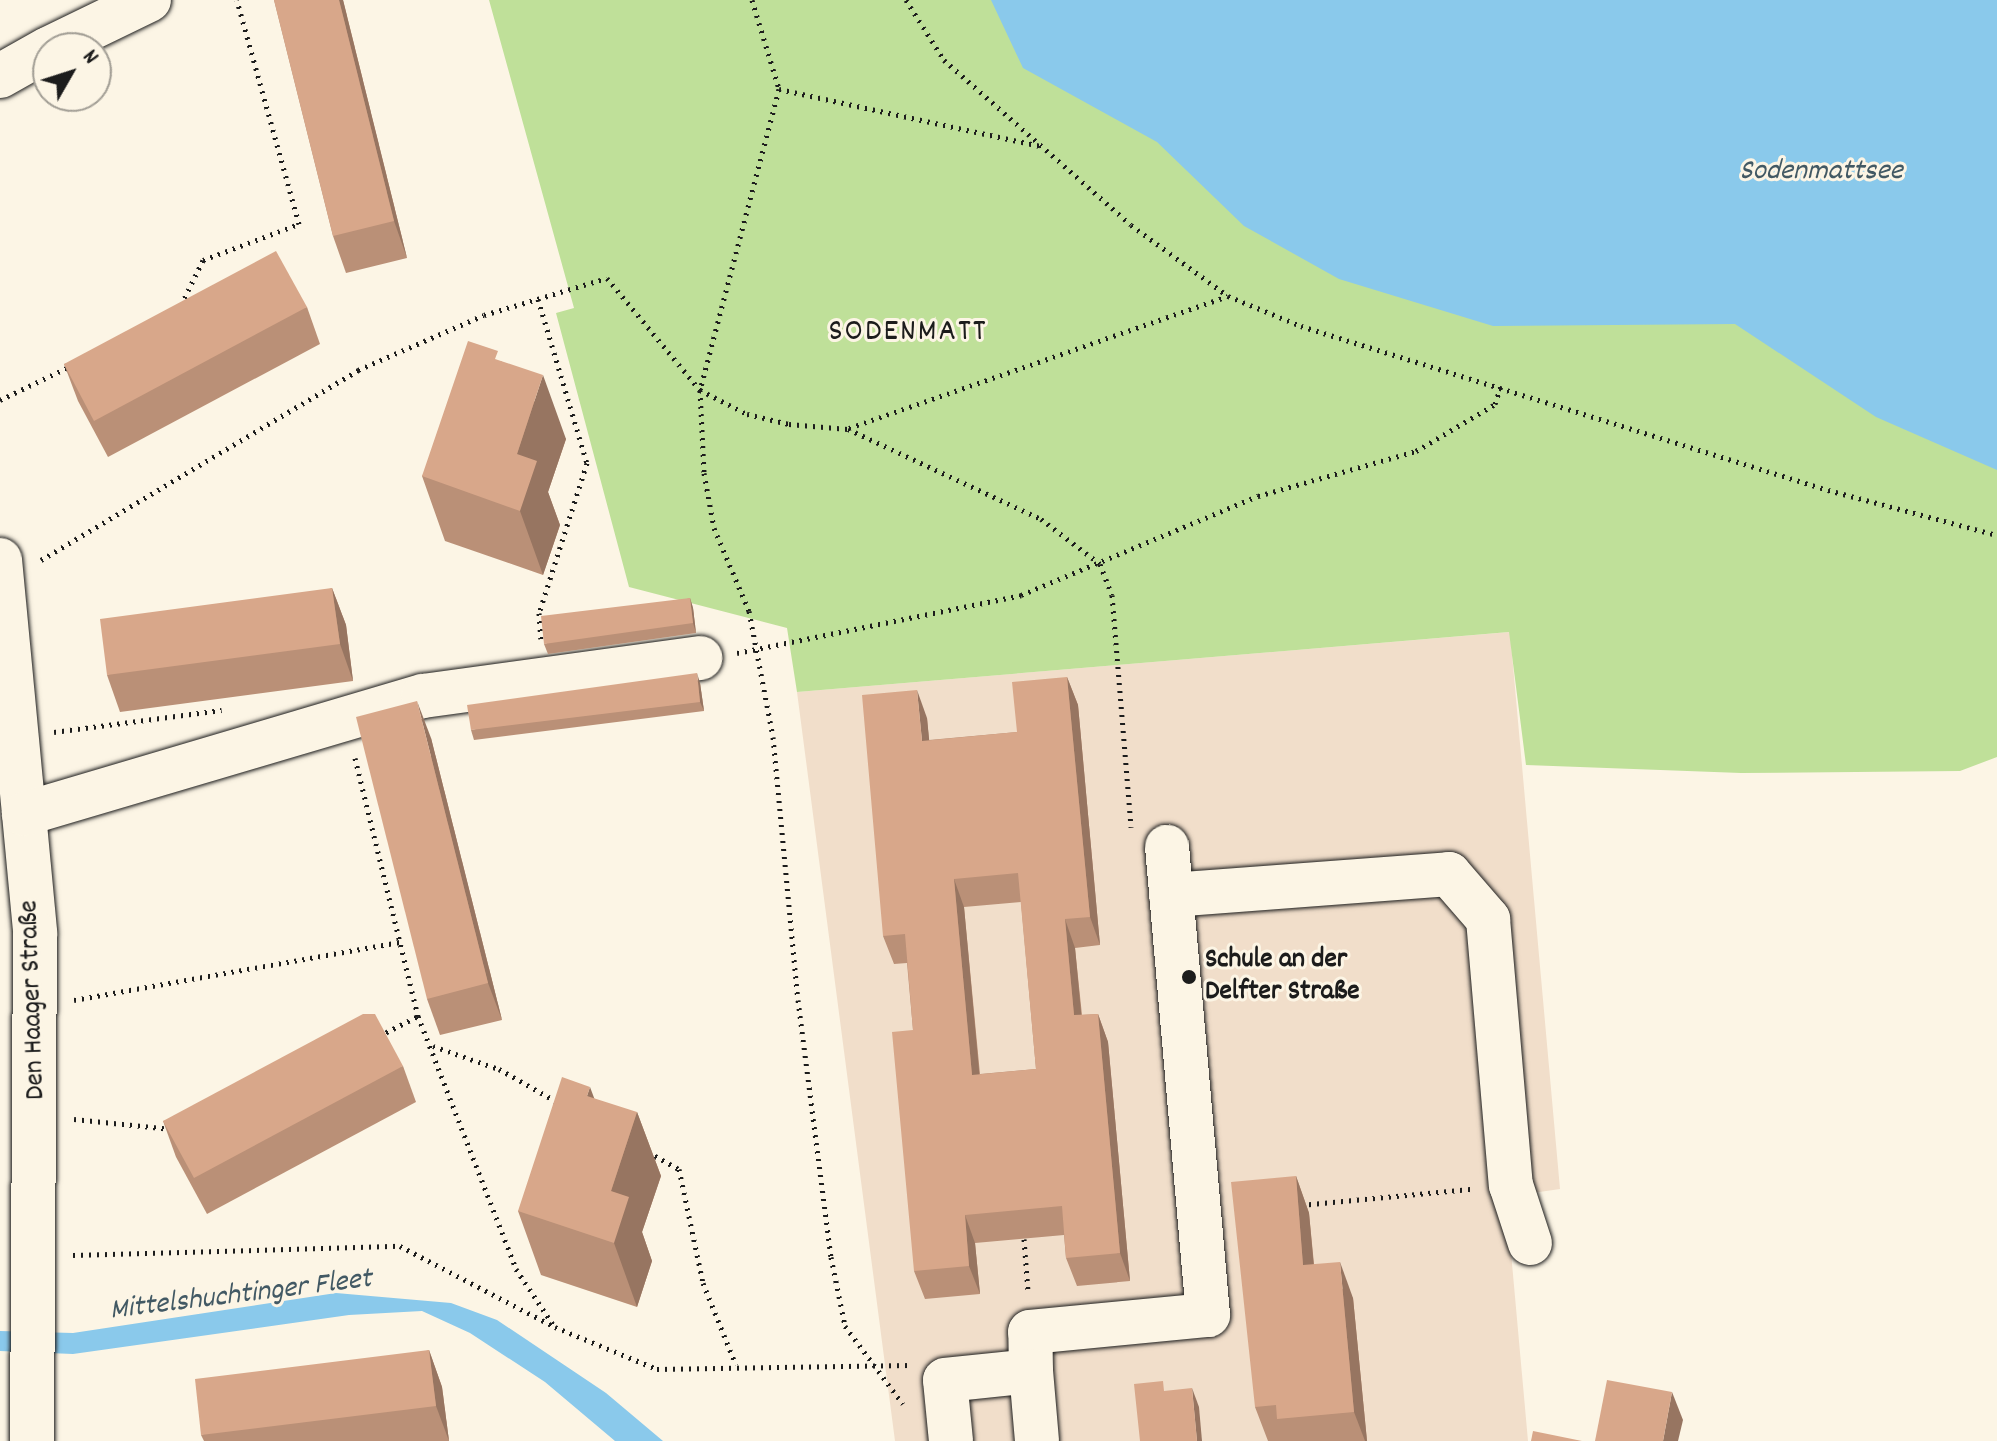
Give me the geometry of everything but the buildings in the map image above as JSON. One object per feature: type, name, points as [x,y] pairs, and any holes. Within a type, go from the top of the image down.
[{"type":"street","points":[[84,32],[149,0]]},
{"type":"street","points":[[0,76],[32,58]]},
{"type":"street","name":"Den Haager Straße","points":[[1,569],[24,814],[18,934],[36,1007],[32,1441]]},
{"type":"street","points":[[24,814],[345,716],[423,696],[700,658]]},
{"type":"street","points":[[951,1441],[945,1380],[1030,1352],[1208,1315],[1167,847]]},
{"type":"street","points":[[1171,895],[1449,874],[1488,919],[1511,1185],[1530,1243]]},
{"type":"street","points":[[1030,1352],[1037,1441]]},
{"type":"path","points":[[169,312],[183,304],[203,260],[299,224],[237,0]]},
{"type":"path","points":[[752,0],[779,89],[700,390],[704,473],[714,528],[749,611],[773,737],[798,1000],[831,1257],[845,1326],[903,1399],[904,1413]]},
{"type":"path","points":[[906,0],[944,60],[1131,225],[1228,296],[1301,326],[1501,385],[1828,490],[1997,535]]},
{"type":"path","points":[[779,89],[1047,148]]},
{"type":"path","points":[[1,569],[74,544],[358,370],[484,315],[607,278],[700,390],[747,414],[789,424],[848,429],[1041,519],[1100,564],[1112,595],[1134,848],[1167,847]]},
{"type":"path","points":[[848,429],[1228,296]]},
{"type":"path","points":[[538,299],[587,463],[539,613],[544,679]]},
{"type":"path","points":[[0,400],[76,363]]},
{"type":"path","points":[[757,650],[1021,595],[1258,496],[1416,451],[1495,404],[1501,385]]},
{"type":"path","points":[[17,737],[231,709]]},
{"type":"path","points":[[345,716],[418,1016],[433,1046],[516,1269],[555,1327]]},
{"type":"path","points":[[36,1007],[400,942]]},
{"type":"path","points":[[364,1043],[418,1016]]},
{"type":"path","points":[[433,1046],[499,1069],[568,1108]]},
{"type":"path","points":[[37,1116],[187,1130]]},
{"type":"path","points":[[637,1146],[679,1169],[703,1283],[736,1365]]},
{"type":"path","points":[[1291,1203],[1511,1185]]},
{"type":"path","points":[[1024,1239],[1030,1352]]},
{"type":"path","points":[[34,1257],[400,1246],[555,1327],[657,1369],[736,1365],[875,1365]]},
{"type":"shaded area","name":"Schule an der Delfter Straße","points":[[1510,632],[1560,1189],[1506,1197],[1528,1441],[895,1441],[797,692]]},
{"type":"green space","points":[[489,0],[1997,0],[1997,757],[1960,771],[1741,773],[1526,765],[1509,632],[797,692],[787,628],[629,587],[556,313],[574,308]]},
{"type":"water","name":"Sodenmattsee","points":[[991,0],[1997,0],[1997,470],[1876,417],[1735,324],[1493,326],[1339,279],[1244,226],[1157,142],[1023,68]]},
{"type":"water","points":[[336,1293],[451,1303],[497,1320],[606,1393],[663,1441],[615,1441],[545,1382],[470,1333],[422,1311],[349,1315],[73,1354],[0,1351],[0,1331],[73,1333]]},
{"type":"place","name":"Schule an der Delfter Straße","points":[[1189,977]]},
{"type":"district","name":"SODENMATT","points":[[908,333]]},
{"type":"water label","name":"Mittelshuchtinger Fleet","points":[[241,1297]]}]
